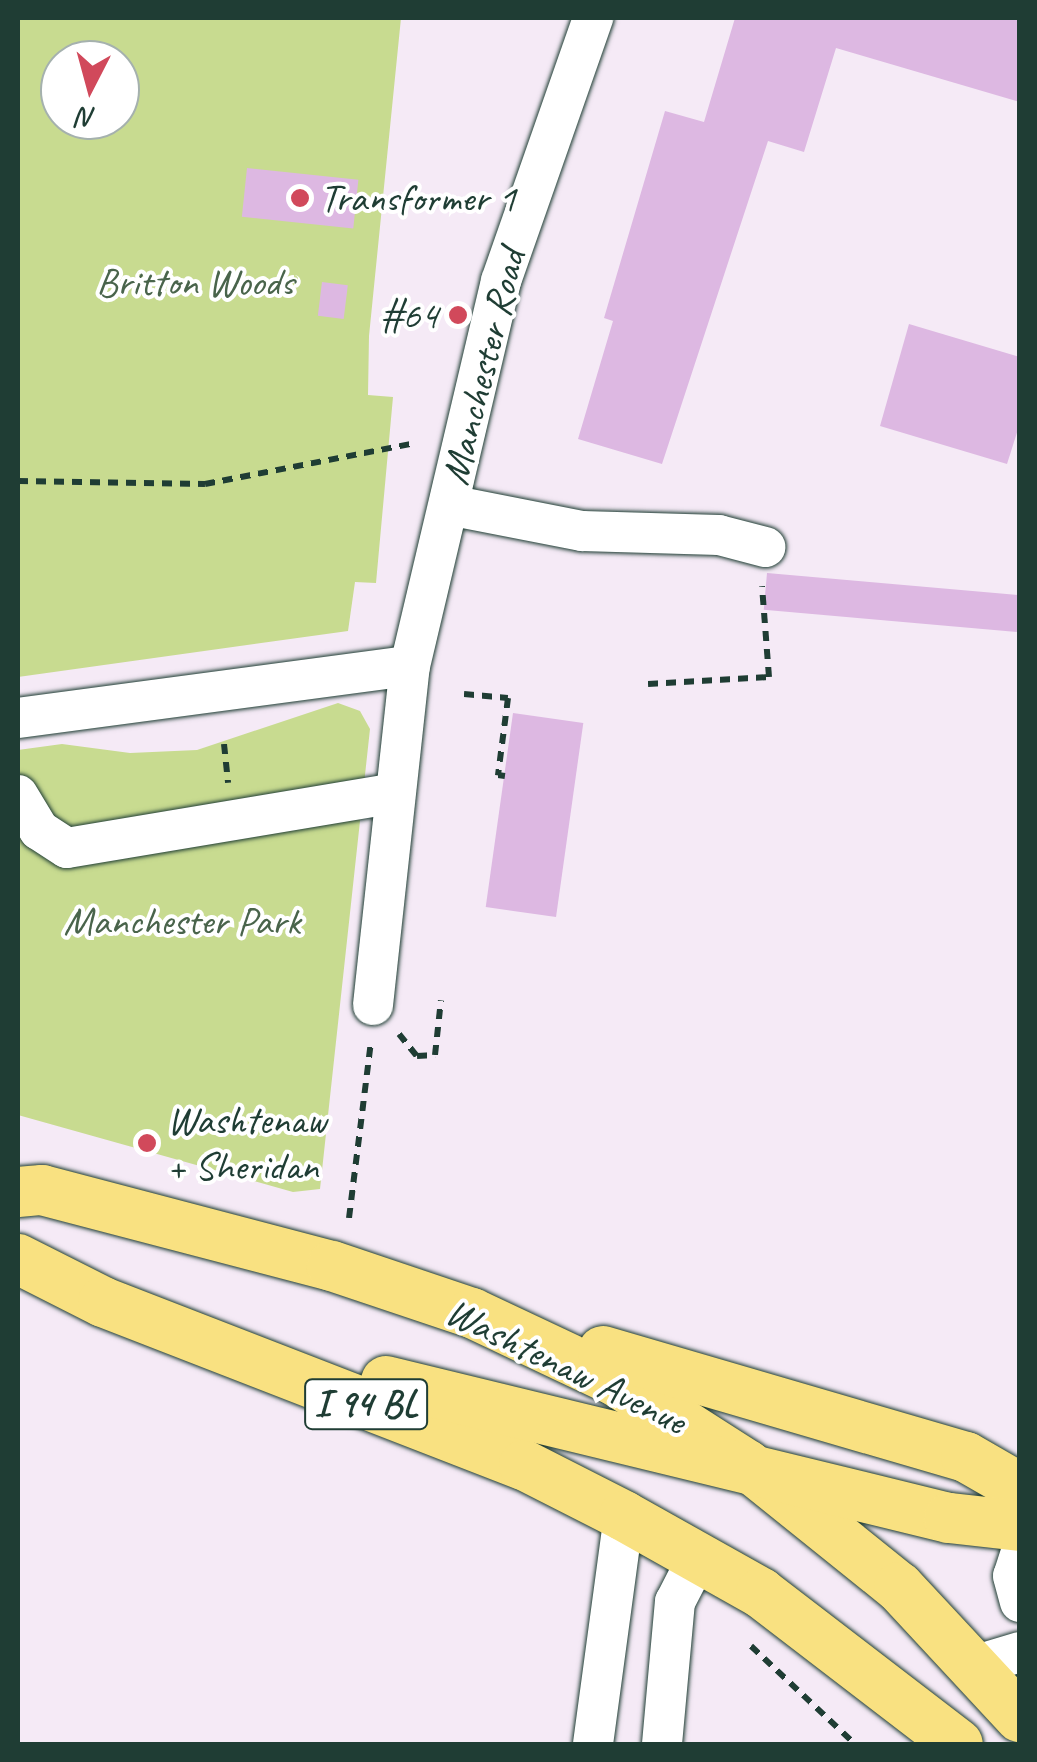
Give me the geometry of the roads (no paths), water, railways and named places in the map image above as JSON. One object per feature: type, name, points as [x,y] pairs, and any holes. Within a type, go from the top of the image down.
[{"type":"main road","name":"Washtenaw Avenue","points":[[18,1192],[42,1190],[242,1241],[472,1313],[614,1380],[747,1465],[899,1587],[998,1658],[1020,1718]]},
{"type":"main road","name":"I 94 BL","points":[[18,1259],[103,1302],[524,1465],[624,1516],[761,1592],[958,1744]]},
{"type":"main road","points":[[103,1302],[249,1331],[398,1385],[525,1419],[747,1465],[949,1518],[1020,1526]]},
{"type":"main road","points":[[472,1313],[966,1457],[1020,1488]]},
{"type":"street","name":"Manchester Road","points":[[373,1005],[410,666],[501,281],[593,18]]},
{"type":"street","points":[[449,505],[582,531],[719,535],[766,547]]},
{"type":"street","points":[[18,718],[410,666]]},
{"type":"street","points":[[18,796],[39,830],[67,848],[394,793]]},
{"type":"street","points":[[593,1744],[624,1516]]},
{"type":"street","points":[[1020,1556],[1014,1576],[1020,1602]]},
{"type":"street","points":[[662,1744],[675,1602],[698,1557]]},
{"type":"place","name":"Transformer 1","points":[[300,198]]},
{"type":"place","name":"#64","points":[[458,315]]},
{"type":"place","name":"Washtenaw + Sheridan","points":[[147,1143]]},
{"type":"park label","name":"Britton Woods","points":[[195,282]]},
{"type":"park label","name":"Manchester Park","points":[[182,921]]}]
